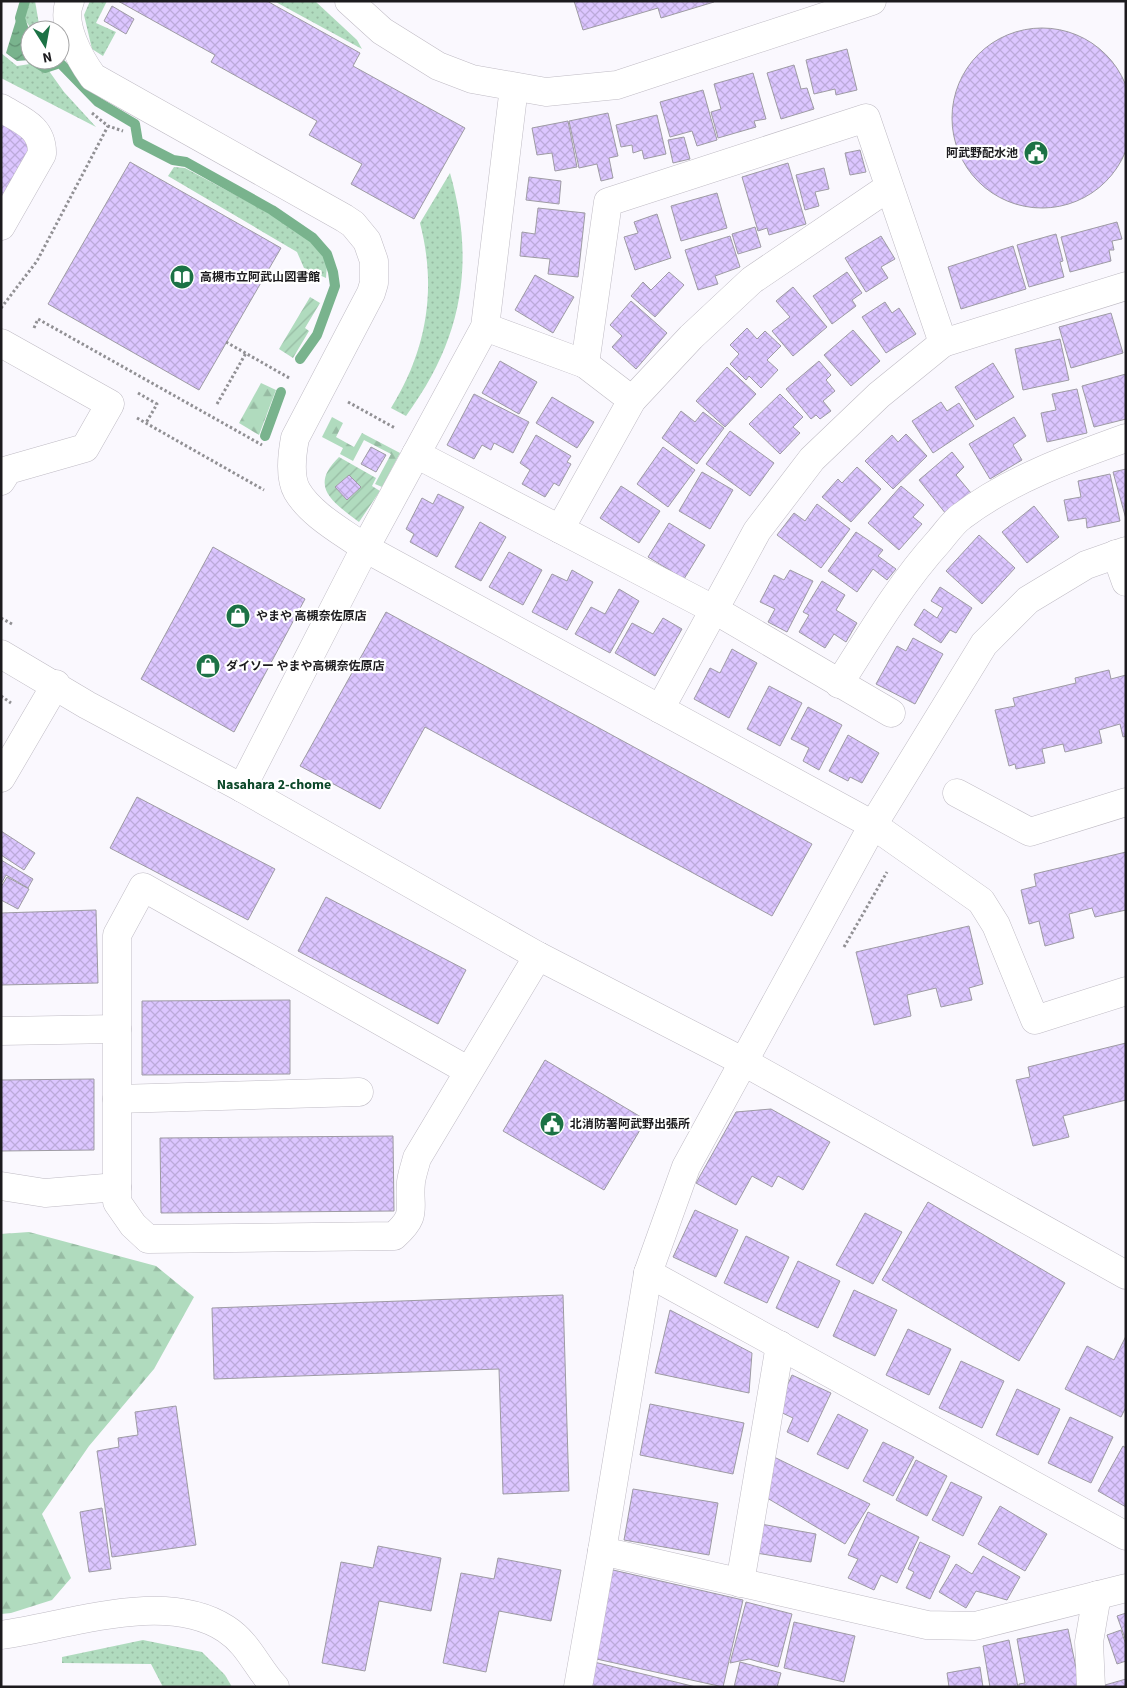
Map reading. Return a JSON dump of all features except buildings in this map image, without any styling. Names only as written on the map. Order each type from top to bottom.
[{"type":"street","points":[[70,1],[68,6],[69,22],[73,42],[80,60],[93,76],[344,218],[353,224],[367,241],[374,261],[371,293],[295,438],[292,458],[296,490],[317,513],[365,548],[873,825],[981,901],[996,925],[1035,1020],[1126,990]]},
{"type":"street","points":[[348,1],[382,31],[438,66],[472,79],[546,92],[617,85],[872,1]]},
{"type":"street","points":[[242,788],[365,548],[409,443],[485,327],[514,87]]},
{"type":"street","points":[[1,108],[33,126],[39,133],[42,154],[1,226]]},
{"type":"street","points":[[585,364],[608,202],[866,118],[943,343]]},
{"type":"street","points":[[560,529],[632,400],[691,337],[752,280],[889,187]]},
{"type":"street","points":[[660,709],[757,531],[812,460],[879,395],[943,343],[1126,286]]},
{"type":"street","points":[[485,327],[585,364],[632,400]]},
{"type":"street","points":[[1,343],[110,404],[85,448],[8,470],[1,481]]},
{"type":"street","points":[[839,684],[896,595],[925,556],[961,516],[1012,486],[1061,461],[1126,438]]},
{"type":"street","points":[[409,443],[560,529],[713,609],[891,713]]},
{"type":"street","points":[[578,1687],[648,1273],[686,1167],[873,825],[984,644],[1028,600],[1086,565],[1121,552],[1126,582]]},
{"type":"street","points":[[1,654],[56,684],[87,705],[242,788],[538,956],[744,1062],[1126,1275]]},
{"type":"street","points":[[1,778],[56,684]]},
{"type":"street","points":[[957,793],[1030,832],[1126,802]]},
{"type":"street","points":[[469,1071],[143,886],[117,935],[117,1202],[133,1225],[148,1239],[394,1236],[408,1224],[412,1203],[411,1182],[417,1158],[538,956]]},
{"type":"street","points":[[1,1031],[117,1029]]},
{"type":"street","points":[[117,1099],[358,1092]]},
{"type":"street","points":[[1,1186],[45,1193],[117,1187]]},
{"type":"street","points":[[648,1273],[1126,1536]]},
{"type":"street","points":[[740,1583],[780,1346]]},
{"type":"street","points":[[602,1551],[927,1625],[975,1626],[1126,1588]]},
{"type":"street","points":[[1092,1687],[1089,1642],[1097,1595]]},
{"type":"street","points":[[1,1635],[126,1612],[187,1613],[208,1619],[226,1629],[243,1643],[275,1687]]},
{"type":"path","points":[[1,308],[37,261],[108,126]]},
{"type":"path","points":[[226,342],[318,394]]},
{"type":"path","points":[[217,404],[246,353]]},
{"type":"path","points":[[167,392],[263,446]]},
{"type":"path","points":[[146,423],[157,404]]},
{"type":"path","points":[[374,416],[409,443]]},
{"type":"path","points":[[156,429],[268,492]]},
{"type":"green space","points":[[28,1],[35,1],[38,20],[25,20],[23,17]]},
{"type":"green space","points":[[90,1],[107,1],[96,23],[116,32],[103,56],[92,49],[84,15]]},
{"type":"green space","points":[[274,1],[315,1],[357,40],[362,49]]},
{"type":"green space","points":[[1,53],[17,66],[20,66],[20,70],[49,71],[64,92],[96,127],[1,78]]},
{"type":"green space","points":[[174,167],[185,168],[269,213],[310,239],[318,247],[327,264],[326,278],[304,268],[297,252],[168,176]]},
{"type":"green space","points":[[450,173],[458,206],[462,239],[462,270],[459,300],[451,330],[440,359],[406,416],[391,408],[413,364],[425,318],[428,272],[420,223]]},
{"type":"green space","points":[[310,297],[320,303],[305,328],[309,331],[293,358],[279,349]]},
{"type":"green space","points":[[261,383],[276,390],[259,435],[239,423]]},
{"type":"green space","points":[[332,417],[343,423],[336,437],[354,447],[362,433],[400,453],[382,487],[375,484],[391,454],[364,440],[353,461],[340,454],[343,448],[322,437]]},
{"type":"green space","points":[[339,457],[376,478],[372,486],[380,491],[359,522],[333,501],[328,493],[325,477]],"holes":[[[349,475],[361,487],[347,500],[335,487]]]},
{"type":"green space","points":[[29,1232],[156,1266],[194,1297],[154,1369],[89,1446],[42,1514],[71,1578],[52,1600],[11,1613],[1,1614],[1,1234]]},
{"type":"green space","points":[[143,1640],[202,1652],[225,1675],[232,1687],[163,1687],[151,1664],[62,1663],[62,1657]]},
{"type":"water","points":[[17,17],[20,18],[22,20],[20,20],[20,61],[17,61],[6,53]]},
{"type":"waterway","points":[[21,20],[25,1]]},
{"type":"waterway","points":[[67,70],[98,102],[135,124],[138,142],[173,160],[186,162],[272,210],[313,238],[327,254],[335,286],[317,335],[300,359]]},
{"type":"waterway","points":[[265,436],[281,392]]},
{"type":"place","name":"阿武野配水池","points":[[1036,153]]},
{"type":"place","name":"高槻市立阿武山図書館","points":[[182,277]]},
{"type":"place","name":"やまや 高槻奈佐原店","points":[[238,616]]},
{"type":"place","name":"ダイソー やまや高槻奈佐原店","points":[[208,666]]},
{"type":"place","name":"北消防署阿武野出張所","points":[[552,1124]]},
{"type":"district","name":"Nasahara 2-chome","points":[[274,785]]}]
